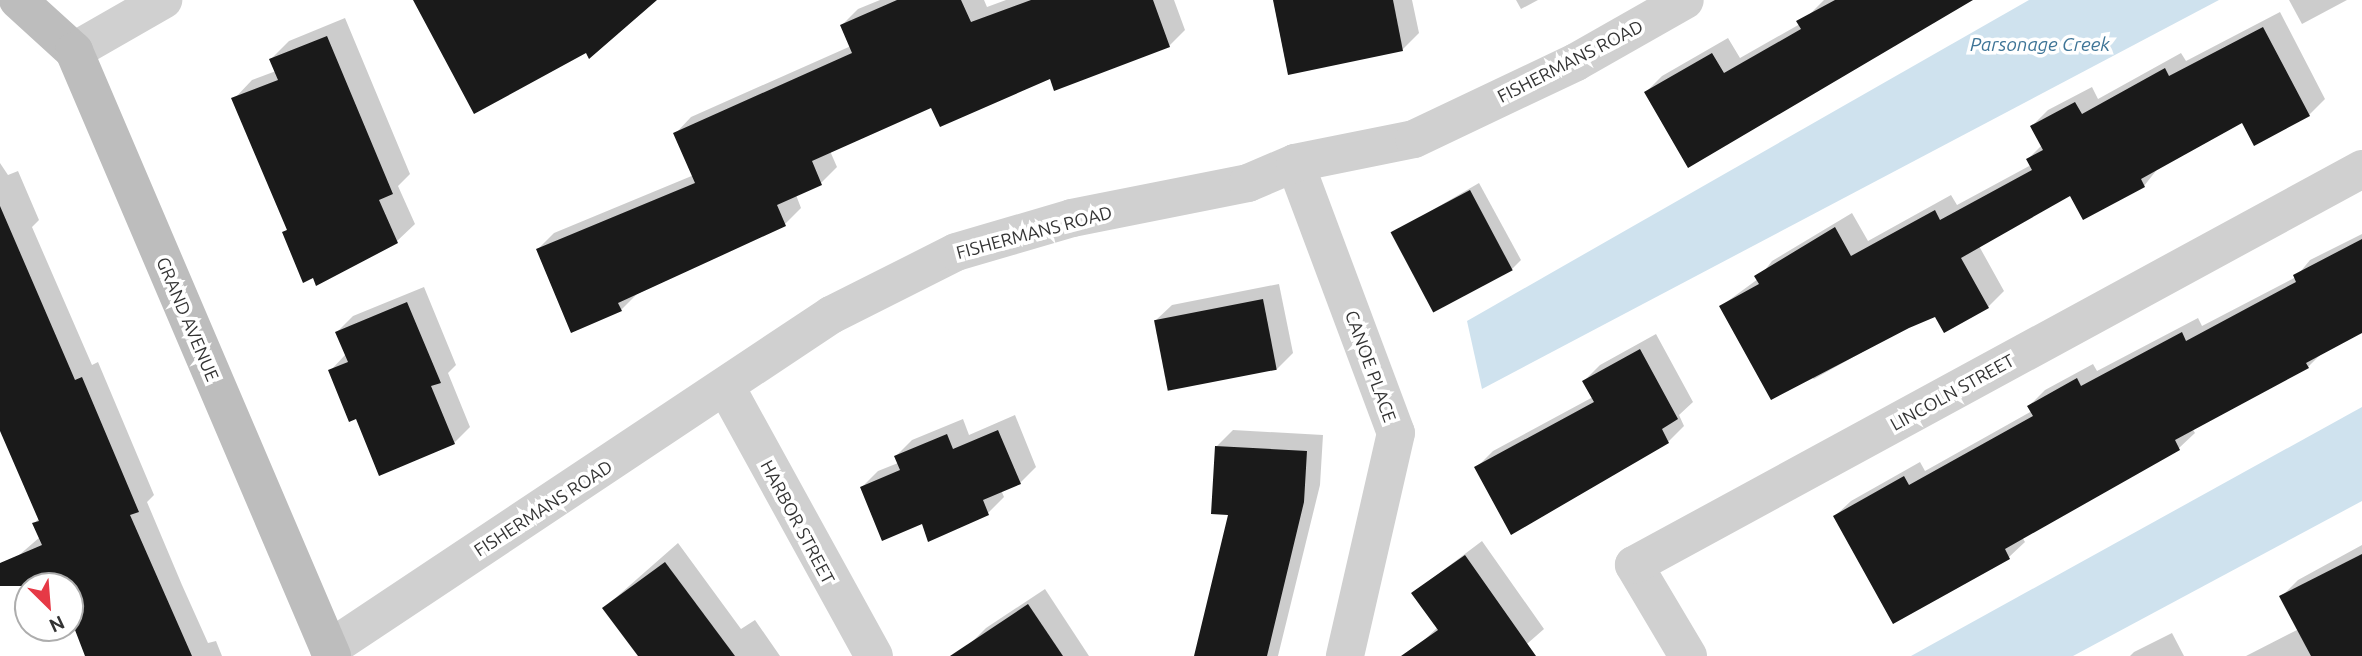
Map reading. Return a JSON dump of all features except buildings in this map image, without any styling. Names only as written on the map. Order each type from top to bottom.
[{"type":"street","name":"GRAND AVENUE","points":[[18,0],[74,51],[331,653]]},
{"type":"street","points":[[74,51],[163,0]]},
{"type":"street","name":"FISHERMANS ROAD","points":[[331,653],[831,315],[956,252],[1072,218],[1248,183],[1296,163],[1414,139],[1576,62],[1685,0]]},
{"type":"street","name":"CANOE PLACE","points":[[1296,163],[1396,433],[1345,656]]},
{"type":"street","name":"LINCOLN STREET","points":[[1688,656],[1634,565],[2362,169]]},
{"type":"street","name":"HARBOR STREET","points":[[726,387],[874,656]]},
{"type":"water","name":"Parsonage Creek","points":[[2029,0],[2219,0],[1482,389],[1467,321]]},
{"type":"water","points":[[2362,407],[2362,501],[2073,656],[1911,656]]}]
